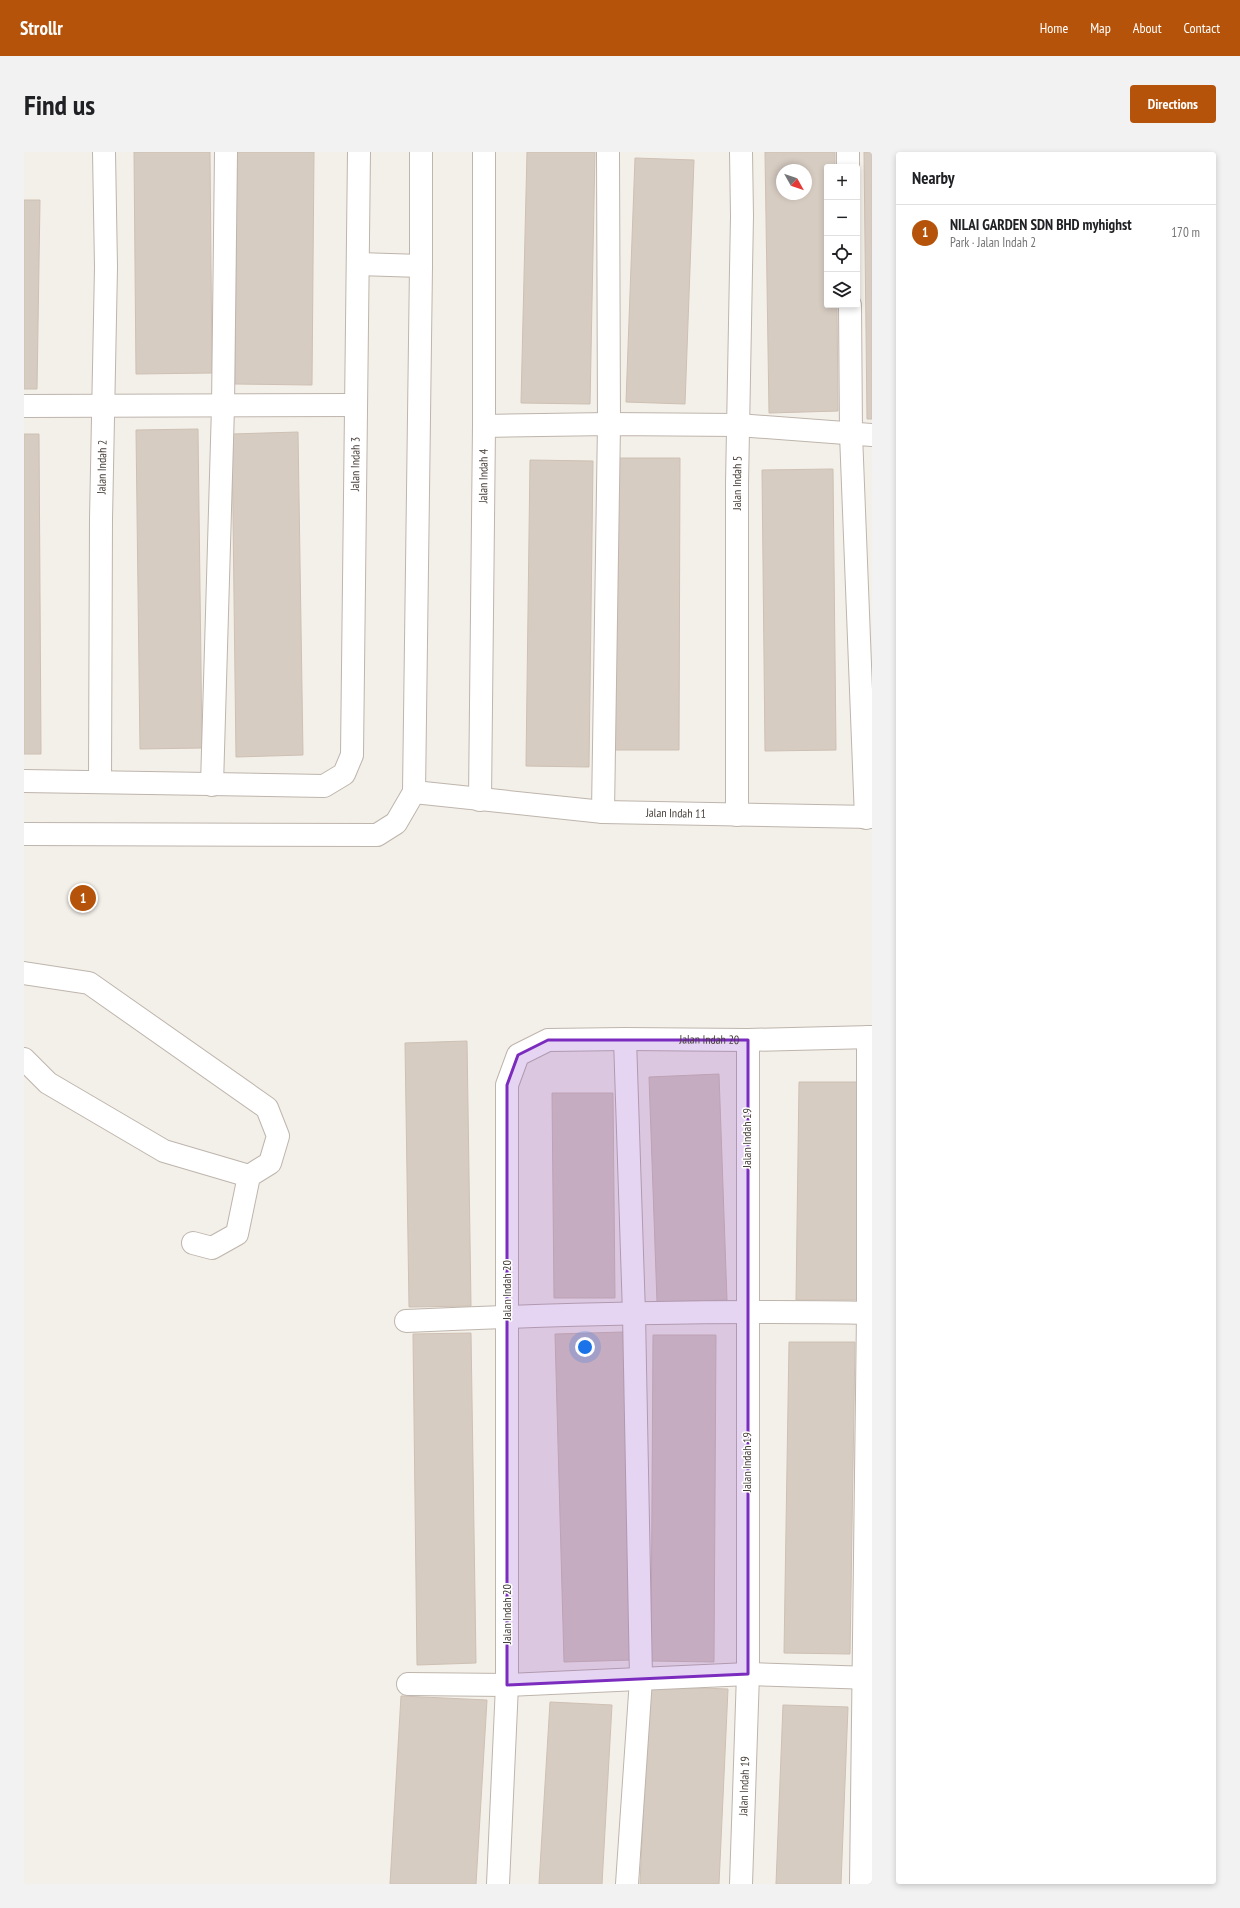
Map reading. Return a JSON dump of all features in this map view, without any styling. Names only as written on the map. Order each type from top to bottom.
[{"type":"street","name":"Jalan Indah 2","points":[[100,782],[103,405],[106,267],[104,152]]},
{"type":"street","points":[[24,781],[212,785],[223,407],[226,152]]},
{"type":"street","name":"Jalan Indah 3","points":[[212,785],[324,786],[344,774],[352,755],[359,152]]},
{"type":"street","points":[[24,834],[377,835],[396,824],[414,792],[421,266],[421,152]]},
{"type":"street","name":"Jalan Indah 4","points":[[480,800],[484,426],[484,152]]},
{"type":"street","points":[[603,812],[609,424],[608,152]]},
{"type":"street","name":"Jalan Indah 5","points":[[737,815],[738,425],[742,216],[741,152]]},
{"type":"street","points":[[848,152],[848,164]]},
{"type":"street","points":[[358,264],[421,266]]},
{"type":"street","points":[[850,308],[850,434],[869,818]]},
{"type":"street","points":[[24,406],[355,406]]},
{"type":"street","points":[[484,426],[609,424],[738,425],[872,435]]},
{"type":"street","name":"Jalan Indah 11","points":[[414,792],[603,812],[869,818]]},
{"type":"street","points":[[24,973],[89,983],[267,1108],[278,1136],[270,1163],[248,1176],[164,1151],[48,1083],[24,1059]]},
{"type":"street","points":[[861,1884],[868,1678],[870,1037]]},
{"type":"street","name":"Jalan Indah 20","points":[[498,1884],[506,1685],[507,1085],[518,1055],[548,1040],[748,1040],[870,1037]]},
{"type":"street","points":[[625,1039],[634,1314],[641,1679],[627,1884]]},
{"type":"street","name":"Jalan Indah 19","points":[[741,1884],[748,1674],[748,1040]]},
{"type":"street","points":[[193,1243],[212,1248],[237,1234],[248,1176]]},
{"type":"street","points":[[406,1321],[634,1314],[870,1313]]},
{"type":"street","points":[[408,1684],[506,1685],[748,1674],[868,1678]]},
{"type":"highlighted area","points":[[548,1040],[748,1040],[748,1674],[507,1685],[507,1085],[518,1055]]},
{"type":"building","points":[[134,152],[210,152],[212,373],[136,374]]},
{"type":"building","points":[[237,152],[314,152],[312,385],[235,384]]},
{"type":"building","points":[[527,152],[595,152],[590,404],[521,403]]},
{"type":"building","points":[[765,152],[835,152],[835,164],[824,164],[824,308],[837,308],[838,411],[769,413]]},
{"type":"building","points":[[864,152],[872,152],[872,419],[867,419]]},
{"type":"building","points":[[635,158],[694,160],[685,404],[626,402]]},
{"type":"building","points":[[24,200],[40,200],[37,389],[24,389]]},
{"type":"building","points":[[198,429],[202,748],[140,749],[136,430]]},
{"type":"building","points":[[298,432],[303,755],[236,757],[232,434]]},
{"type":"building","points":[[24,434],[39,434],[41,754],[24,754]]},
{"type":"building","points":[[613,458],[680,458],[679,750],[612,750]]},
{"type":"building","points":[[530,460],[593,461],[589,767],[526,766]]},
{"type":"building","points":[[833,469],[836,750],[765,751],[762,470]]},
{"type":"building","points":[[467,1041],[471,1306],[409,1307],[405,1043]]},
{"type":"building","points":[[719,1074],[727,1300],[657,1302],[649,1077]]},
{"type":"building","points":[[799,1082],[862,1082],[859,1300],[796,1300]]},
{"type":"building","points":[[552,1093],[613,1093],[615,1298],[554,1298]]},
{"type":"building","points":[[623,1332],[632,1660],[564,1662],[555,1334]]},
{"type":"building","points":[[471,1333],[476,1663],[417,1665],[413,1334]]},
{"type":"building","points":[[653,1335],[716,1335],[714,1662],[651,1661]]},
{"type":"building","points":[[789,1342],[855,1342],[850,1654],[784,1653]]},
{"type":"building","points":[[649,1686],[728,1689],[719,1884],[640,1884]]},
{"type":"building","points":[[401,1696],[487,1700],[476,1884],[390,1884]]},
{"type":"building","points":[[550,1702],[612,1705],[602,1884],[539,1884]]},
{"type":"building","points":[[783,1705],[848,1707],[841,1884],[776,1884]]},
{"type":"place","name":"NILAI GARDEN SDN BHD myhighst","points":[[83,898]]}]
